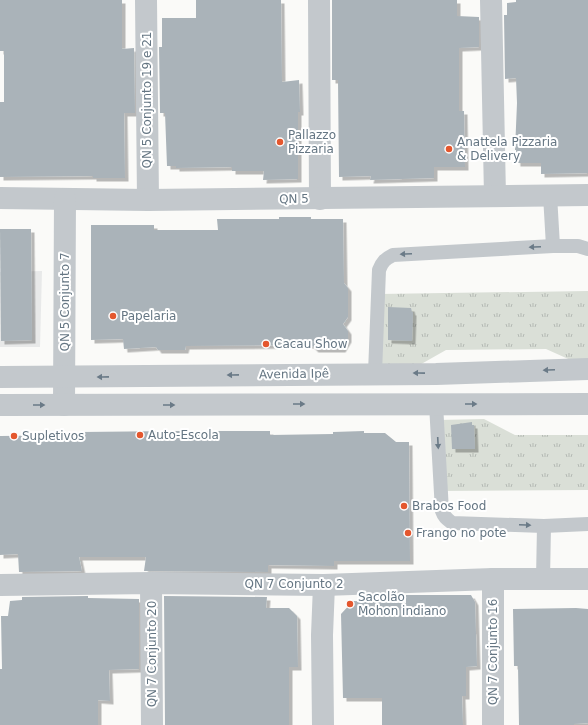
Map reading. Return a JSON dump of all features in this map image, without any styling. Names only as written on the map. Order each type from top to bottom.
[{"type":"street","name":"QN 5 Conjunto 19 e 21","points":[[146,0],[148,200]]},
{"type":"street","points":[[319,0],[320,198]]},
{"type":"street","points":[[491,0],[495,196]]},
{"type":"street","name":"QN 5","points":[[0,198],[148,200],[588,195]]},
{"type":"street","name":"QN 5 Conjunto 7","points":[[64,405],[65,199]]},
{"type":"street","name":"Avenida Ipê","points":[[0,377],[375,373],[436,374],[588,369]]},
{"type":"street","points":[[0,405],[588,404]]},
{"type":"street","name":"QN 7 Conjunto 2","points":[[0,585],[151,583],[324,585],[493,579],[588,579]]},
{"type":"street","name":"QN 7 Conjunto 16","points":[[493,579],[493,725]]},
{"type":"street","name":"QN 7 Conjunto 20","points":[[151,583],[152,725]]},
{"type":"street","points":[[323,725],[322,635],[324,585]]},
{"type":"lane","points":[[550,195],[553,246]]},
{"type":"lane","points":[[375,373],[379,270],[382,262],[386,258],[392,255],[553,246],[578,246],[588,249]]},
{"type":"lane","points":[[436,404],[442,511],[444,517],[452,523],[544,526],[588,524]]},
{"type":"lane","points":[[543,579],[544,526]]},
{"type":"shaded area","points":[[42,271],[40,347],[0,347],[0,272]]},
{"type":"green space","points":[[588,291],[588,362],[575,362],[546,349],[446,350],[416,367],[380,367],[379,294]]},
{"type":"green space","points":[[484,419],[515,435],[588,435],[588,490],[439,491],[438,420]]},
{"type":"building","points":[[0,0],[122,0],[122,49],[134,48],[135,113],[124,113],[125,178],[93,178],[93,176],[0,177],[0,102],[4,102],[4,51],[0,51]]},
{"type":"building","points":[[196,0],[281,0],[282,82],[299,80],[300,112],[298,112],[298,179],[263,180],[264,171],[232,171],[232,167],[176,168],[176,166],[167,166],[165,113],[160,113],[159,47],[162,47],[162,18],[196,18]]},
{"type":"building","points":[[332,0],[457,0],[457,16],[479,17],[479,47],[459,48],[459,111],[464,111],[465,167],[434,167],[434,178],[370,180],[371,176],[339,177],[338,80],[332,80]]},
{"type":"building","points":[[516,0],[588,0],[588,173],[541,174],[541,163],[517,163],[515,150],[517,103],[516,78],[505,79],[504,15],[507,15],[507,3],[516,2]]},
{"type":"building","points":[[279,217],[343,219],[344,283],[348,288],[348,317],[343,324],[348,331],[348,339],[342,349],[315,349],[311,345],[186,346],[185,350],[158,350],[156,347],[124,349],[123,339],[91,340],[91,225],[154,225],[154,230],[218,230],[217,219],[279,219]]},
{"type":"building","points":[[0,229],[31,229],[32,340],[1,341]]},
{"type":"building","points":[[388,307],[411,308],[413,312],[412,341],[388,340]]},
{"type":"building","points":[[472,422],[472,425],[474,425],[475,449],[452,449],[451,425]]},
{"type":"building","points":[[270,431],[270,435],[333,434],[333,432],[364,431],[364,433],[385,433],[396,442],[409,442],[410,561],[334,561],[334,566],[268,565],[268,572],[144,571],[146,557],[79,557],[82,571],[19,572],[18,554],[0,555],[0,436],[83,435],[81,432]]},
{"type":"building","points":[[406,595],[471,595],[475,602],[477,666],[466,667],[466,696],[462,696],[463,725],[382,725],[382,698],[343,698],[341,614],[353,601],[406,603]]},
{"type":"building","points":[[88,596],[88,598],[139,599],[139,669],[109,670],[110,701],[98,700],[98,725],[0,725],[0,669],[2,669],[1,616],[8,616],[10,601],[22,600],[22,597]]},
{"type":"building","points":[[164,596],[267,597],[266,608],[289,608],[297,616],[298,667],[289,667],[289,725],[165,725]]},
{"type":"building","points":[[513,609],[588,609],[588,723],[574,725],[519,725],[518,666],[514,666]]},
{"type":"place","name":"Pallazzo Pizzaria","points":[[280,142]]},
{"type":"place","name":"Anattela Pizzaria & Delivery","points":[[449,149]]},
{"type":"place","name":"Papelaria","points":[[113,316]]},
{"type":"place","name":"Cacau Show","points":[[266,344]]},
{"type":"place","name":"Auto-Escola","points":[[140,435]]},
{"type":"place","name":"Supletivos","points":[[14,436]]},
{"type":"place","name":"Brabos Food","points":[[404,506]]},
{"type":"place","name":"Frango no pote","points":[[408,533]]},
{"type":"place","name":"Sacolão Mohon indiano","points":[[350,604]]}]
